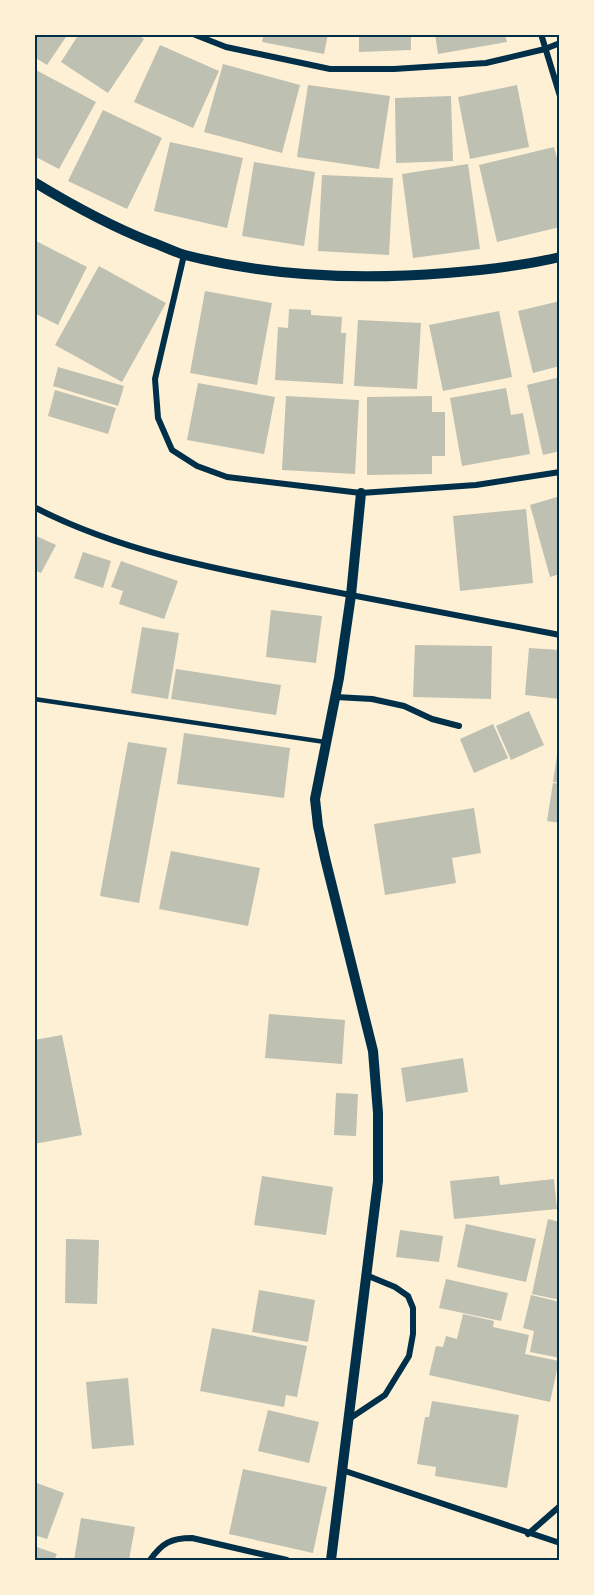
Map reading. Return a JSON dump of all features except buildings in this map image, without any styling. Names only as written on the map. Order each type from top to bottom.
[{"type":"street","points":[[193,34],[226,47],[330,69],[394,69],[486,63],[545,49],[560,42]]},
{"type":"street","points":[[541,34],[560,96]]},
{"type":"street","points":[[34,182],[82,210],[133,235],[184,255],[244,267],[322,276],[392,277],[487,270],[560,257]]},
{"type":"street","points":[[184,255],[155,379],[158,418],[172,450],[197,466],[227,477],[361,493],[476,485],[560,472]]},
{"type":"street","points":[[331,1560],[378,1181],[378,1113],[373,1051],[318,826],[315,799],[336,697],[351,596],[361,493]]},
{"type":"street","points":[[34,507],[109,540],[236,573],[560,635]]},
{"type":"street","points":[[336,697],[372,699],[404,706],[432,719],[459,726]]},
{"type":"street","points":[[349,1419],[385,1395],[409,1356],[413,1334],[413,1308],[408,1296],[395,1287],[366,1275]]},
{"type":"street","points":[[342,1470],[560,1543]]},
{"type":"street","points":[[528,1534],[560,1506]]},
{"type":"street","points":[[150,1560],[163,1545],[176,1538],[192,1538],[287,1560]]},
{"type":"lane","points":[[34,699],[327,742]]}]
